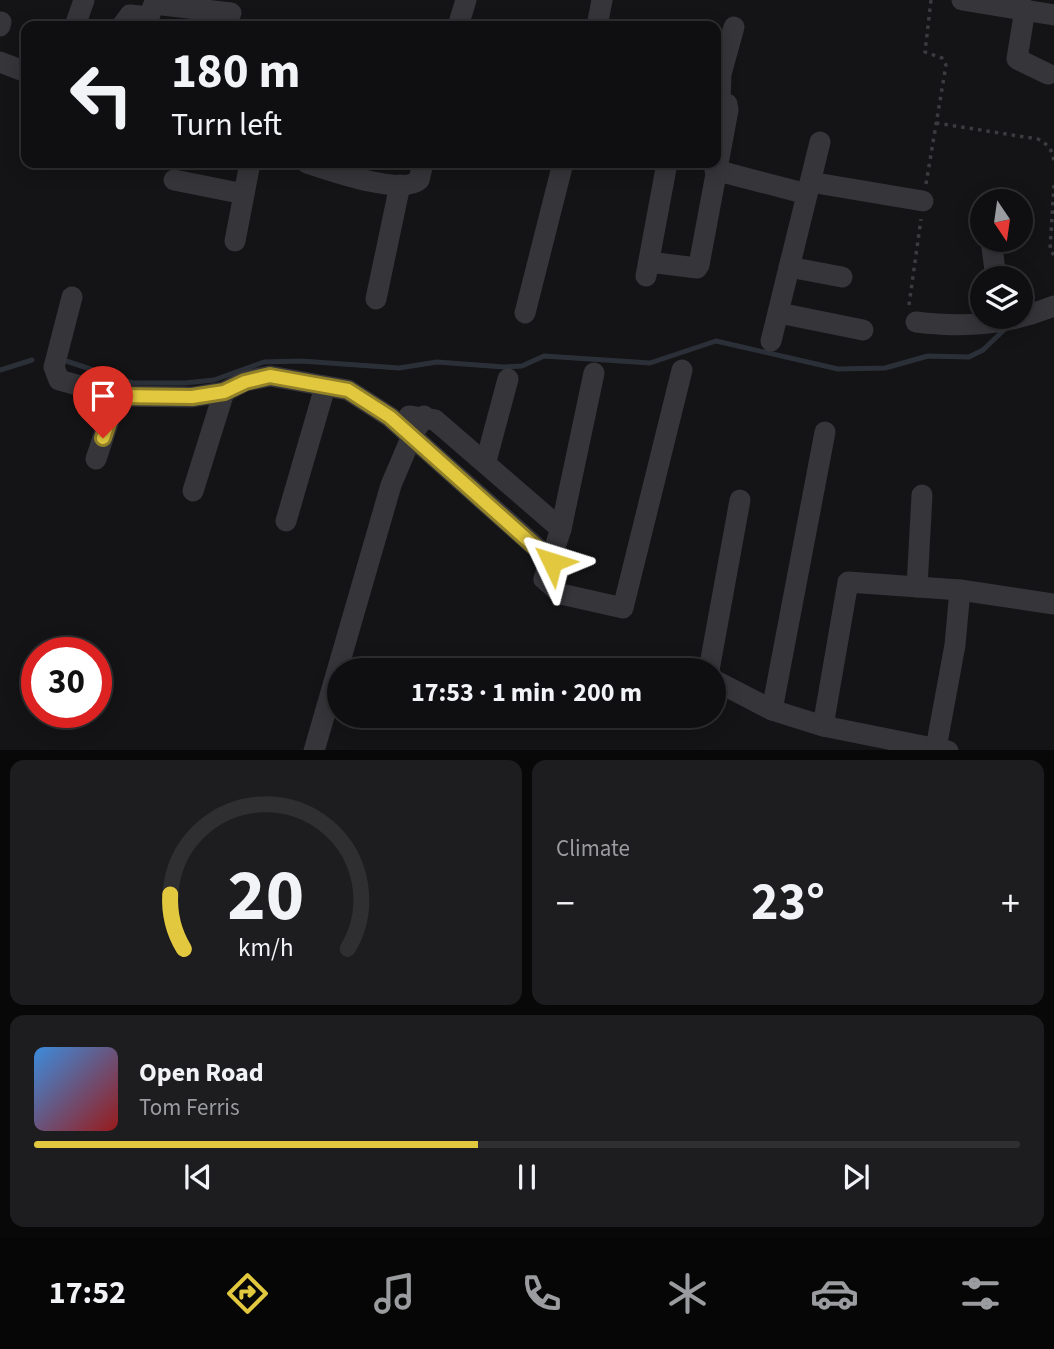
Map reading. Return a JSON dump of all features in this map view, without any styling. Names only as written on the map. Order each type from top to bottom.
[{"type":"street","points":[[77,21],[84,0]]},
{"type":"street","points":[[460,21],[466,0]]},
{"type":"street","points":[[598,21],[602,0]]},
{"type":"street","points":[[961,0],[1054,15]]},
{"type":"street","points":[[126,21],[130,15],[149,17],[154,4],[231,13]]},
{"type":"street","points":[[1026,9],[1017,59],[1048,74]]},
{"type":"street","points":[[721,74],[734,27]]},
{"type":"street","points":[[0,62],[21,70]]},
{"type":"street","points":[[721,102],[727,104],[728,110],[721,142]]},
{"type":"street","points":[[771,341],[820,142]]},
{"type":"street","points":[[235,241],[249,168]]},
{"type":"street","points":[[322,168],[347,176],[400,186],[416,183],[421,168]]},
{"type":"street","points":[[526,313],[562,168]]},
{"type":"street","points":[[666,168],[647,269],[698,267],[715,170],[808,188],[923,201]]},
{"type":"street","points":[[174,180],[244,194]]},
{"type":"street","points":[[376,299],[400,186]]},
{"type":"street","points":[[789,267],[842,277]]},
{"type":"street","points":[[72,297],[54,367],[55,376],[66,383],[117,396],[192,397],[224,392],[245,382],[270,376],[348,390],[390,417],[552,562]]},
{"type":"street","points":[[1033,312],[1054,306]]},
{"type":"street","points":[[779,313],[863,330]]},
{"type":"street","points":[[916,322],[970,327]]},
{"type":"street","points":[[594,373],[561,529],[552,562],[544,579],[550,588],[561,594],[623,608],[682,370]]},
{"type":"street","points":[[486,461],[508,379]]},
{"type":"street","points":[[286,522],[325,387]]},
{"type":"street","points":[[193,491],[224,392]]},
{"type":"street","points":[[96,459],[117,396]]},
{"type":"street","points":[[390,417],[424,416],[435,420],[486,461],[561,529]]},
{"type":"street","points":[[314,750],[391,485],[411,438],[424,416]]},
{"type":"street","points":[[772,710],[824,432]]},
{"type":"street","points":[[917,587],[922,495]]},
{"type":"street","points":[[711,658],[740,500]]},
{"type":"street","points":[[823,726],[848,582],[960,590],[1054,604]]},
{"type":"street","points":[[726,686],[772,710],[823,726],[942,749],[960,590]]},
{"type":"path","points":[[931,0],[925,52],[942,58],[946,65]]},
{"type":"path","points":[[936,122],[1038,139],[1047,144],[1053,154],[1054,163]]},
{"type":"path","points":[[1054,185],[1049,250],[1054,255]]},
{"type":"waterway","points":[[66,361],[133,383],[185,383],[214,380],[264,362],[301,361],[399,368],[437,362],[504,367],[522,366],[544,356],[650,363],[716,341],[838,369],[885,368],[928,356],[969,357],[983,350],[1005,329]]},
{"type":"waterway","points":[[0,370],[32,360]]},
{"type":"route","points":[[103,438],[117,396],[192,397],[224,392],[245,382],[270,376],[348,390],[390,417],[552,562]]}]
